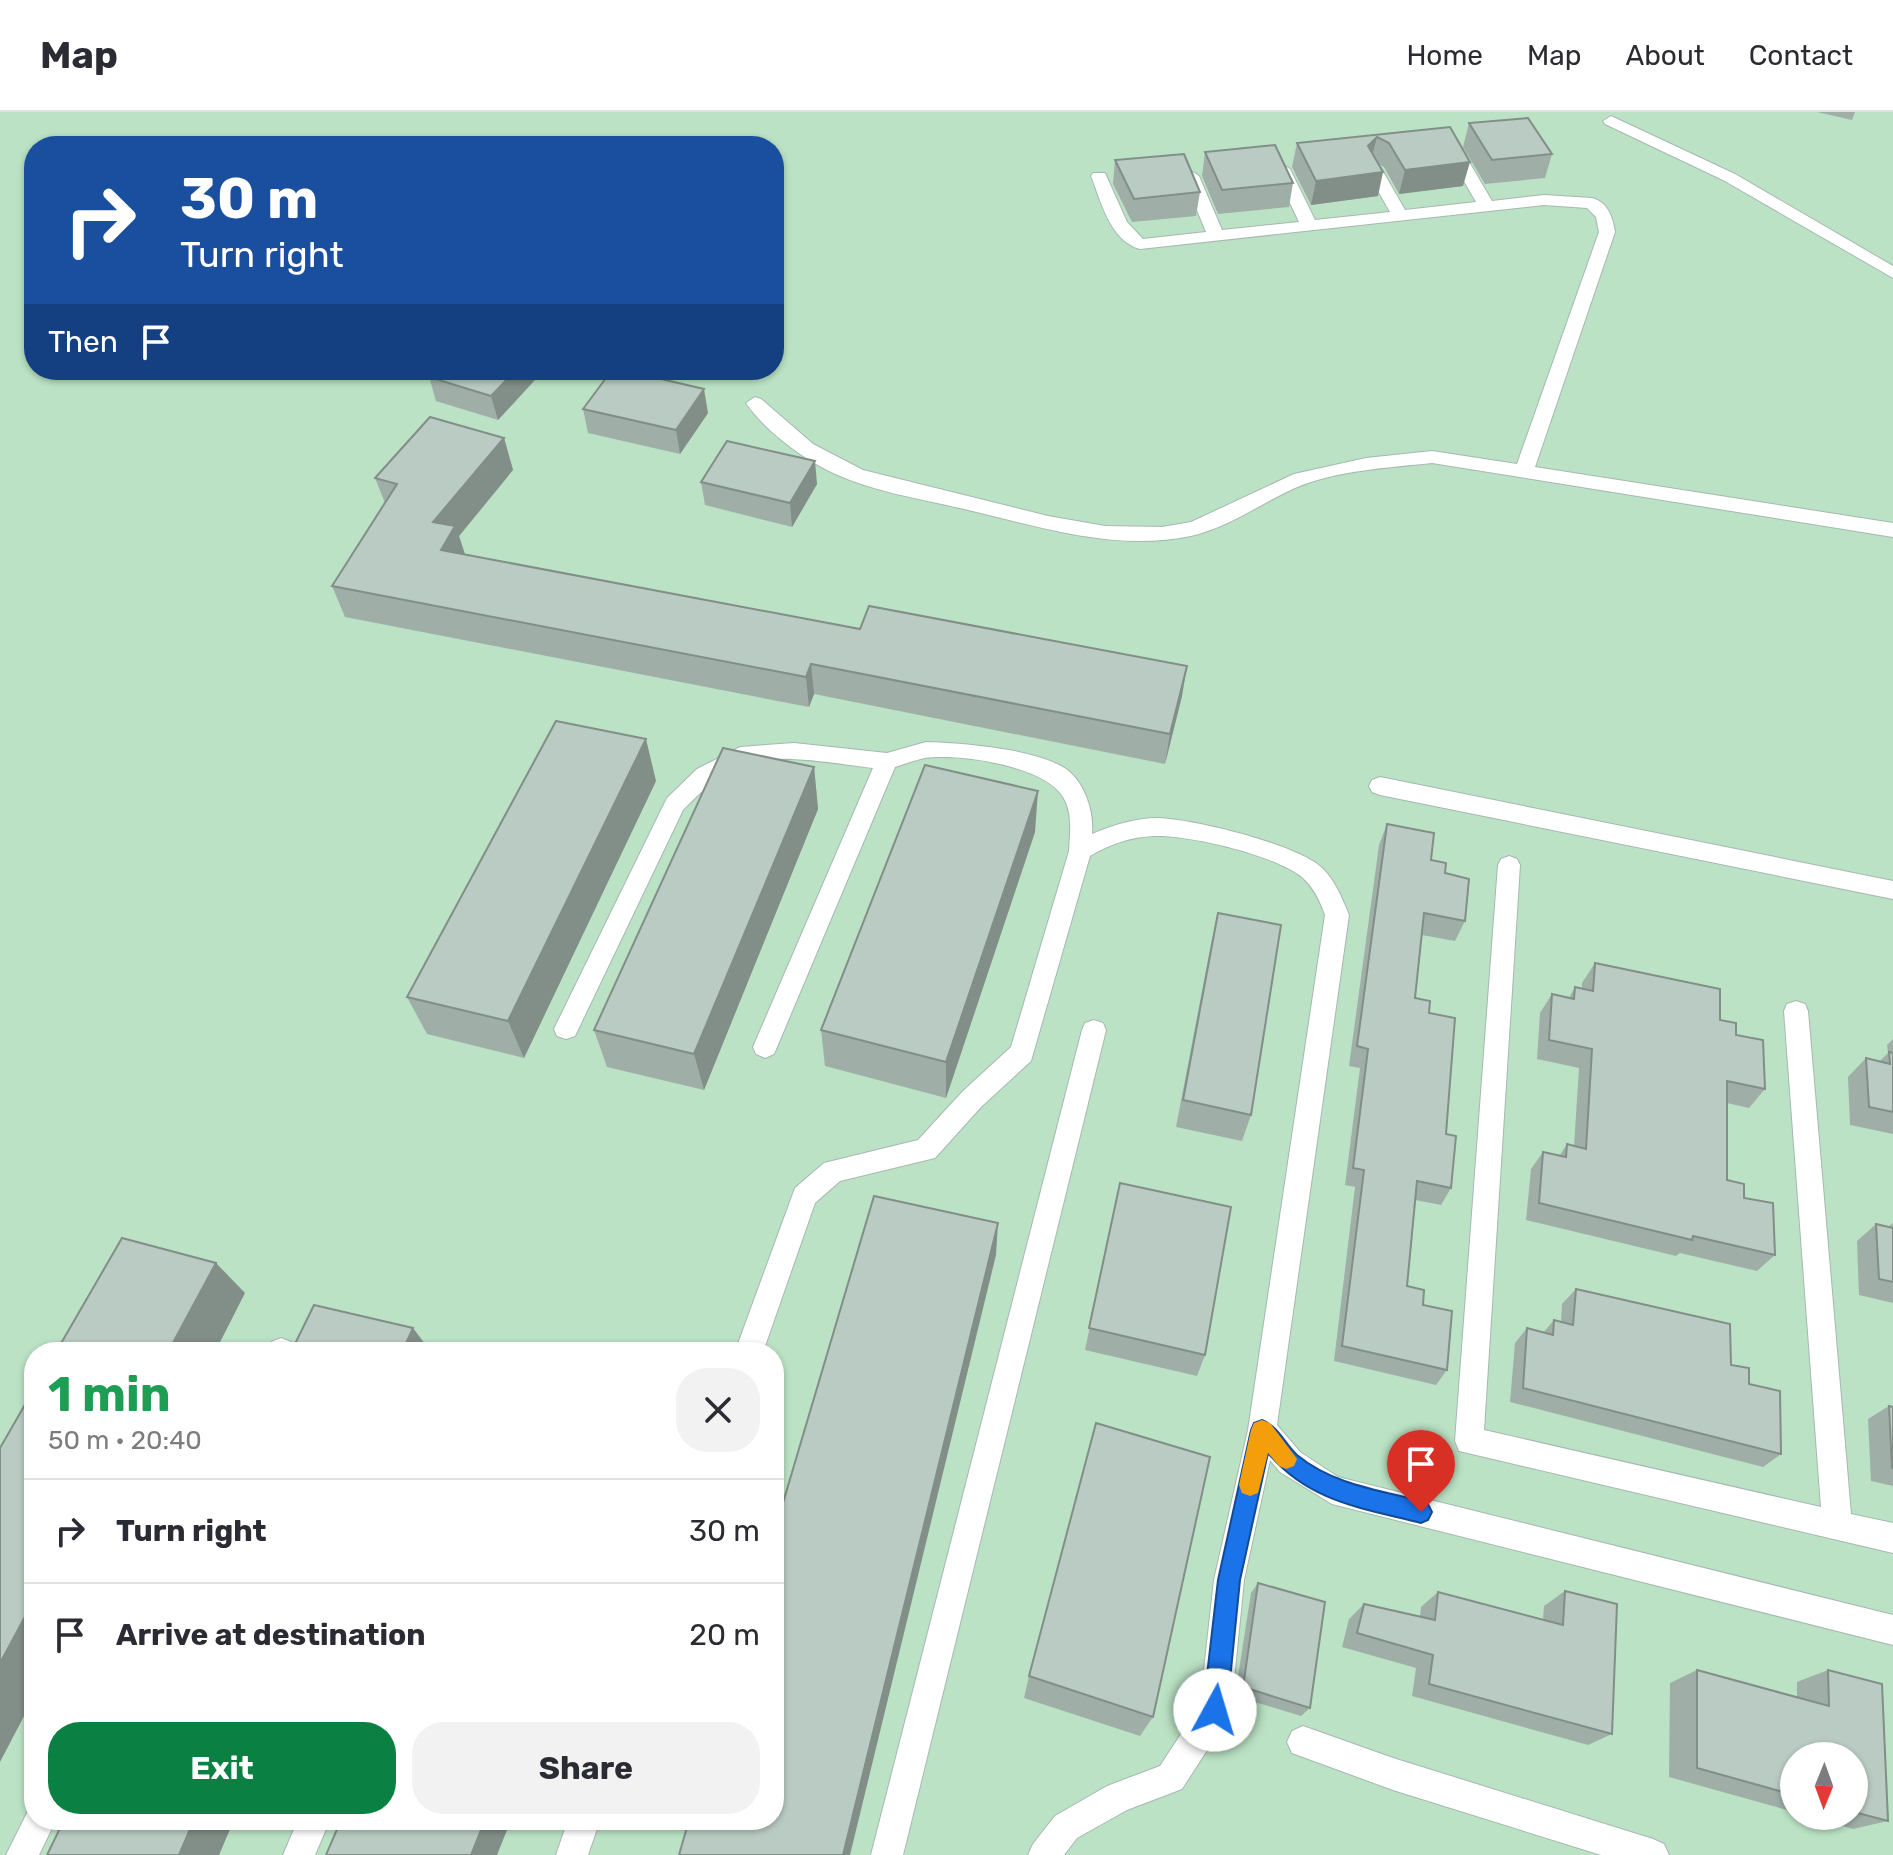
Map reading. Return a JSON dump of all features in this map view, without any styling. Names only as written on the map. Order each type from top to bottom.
[{"type":"street","points":[[1611,121],[1729,177],[1893,273]]},
{"type":"street","points":[[1454,150],[1487,207]]},
{"type":"street","points":[[1373,168],[1401,217]]},
{"type":"street","points":[[1282,169],[1310,227]]},
{"type":"street","points":[[1099,176],[1121,228],[1127,237],[1140,244],[1544,200],[1592,203],[1604,216],[1607,232],[1524,470]]},
{"type":"street","points":[[1191,176],[1216,236]]},
{"type":"street","points":[[755,403],[806,449],[841,469],[892,486],[1100,533],[1152,535],[1193,529],[1231,515],[1299,480],[1373,462],[1432,457],[1893,530]]},
{"type":"street","points":[[566,1029],[675,804],[705,775],[740,755],[794,751],[887,761],[926,750],[968,751],[1025,762],[1061,777],[1075,796],[1082,820],[1080,851],[1022,1053],[972,1099],[926,1150],[833,1171],[804,1196],[753,1342]]},
{"type":"street","points":[[765,1047],[887,761]]},
{"type":"street","points":[[1380,786],[1893,890]]},
{"type":"street","points":[[1044,1855],[1066,1827],[1118,1797],[1171,1778],[1215,1710],[1229,1580],[1262,1430],[1337,915],[1328,892],[1308,870],[1261,848],[1159,826],[1103,836],[1080,851]]},
{"type":"street","points":[[1509,865],[1469,1441],[1893,1538]]},
{"type":"street","points":[[1796,1011],[1837,1524]]},
{"type":"street","points":[[887,1855],[1094,1030]]},
{"type":"street","points":[[1262,1430],[1290,1462],[1332,1490],[1893,1630]]},
{"type":"street","points":[[1303,1742],[1393,1774],[1653,1855]]},
{"type":"street","points":[[22,1855],[35,1830]]},
{"type":"street","points":[[299,1855],[310,1830]]},
{"type":"street","points":[[572,1855],[581,1830]]},
{"type":"green space","points":[[0,112],[1893,112],[1893,1855],[0,1855]]},
{"type":"building","points":[[1528,118],[1552,154],[1492,160],[1469,123]]},
{"type":"building","points":[[1450,127],[1470,162],[1405,170],[1389,143],[1377,137],[1368,146],[1383,172],[1316,181],[1297,143]]},
{"type":"building","points":[[1275,145],[1293,183],[1222,190],[1205,152]]},
{"type":"building","points":[[1184,154],[1200,192],[1134,199],[1115,160]]},
{"type":"building","points":[[439,380],[506,380],[491,396]]},
{"type":"building","points":[[605,380],[665,380],[704,389],[676,430],[583,409]]},
{"type":"building","points":[[430,417],[504,438],[433,522],[455,526],[441,550],[860,629],[869,606],[1187,666],[1170,734],[811,664],[806,677],[332,586],[397,484],[375,478]]},
{"type":"building","points":[[727,441],[815,461],[790,503],[701,482]]},
{"type":"building","points":[[556,721],[646,739],[508,1021],[407,997]]},
{"type":"building","points":[[723,748],[814,767],[694,1054],[594,1030]]},
{"type":"building","points":[[925,765],[1038,791],[946,1062],[821,1030]]},
{"type":"building","points":[[1387,824],[1434,833],[1431,860],[1446,863],[1445,873],[1469,879],[1465,921],[1424,913],[1415,998],[1430,1001],[1429,1013],[1455,1018],[1446,1134],[1456,1136],[1451,1188],[1417,1181],[1407,1286],[1424,1290],[1423,1305],[1452,1311],[1447,1370],[1342,1346],[1364,1170],[1353,1168],[1368,1049],[1357,1046]]},
{"type":"building","points":[[1218,913],[1281,925],[1251,1115],[1183,1100]]},
{"type":"building","points":[[1595,963],[1720,989],[1720,1020],[1736,1023],[1736,1035],[1763,1040],[1765,1089],[1727,1081],[1727,1180],[1744,1184],[1744,1198],[1773,1203],[1775,1255],[1693,1236],[1692,1240],[1539,1203],[1543,1152],[1566,1157],[1567,1144],[1586,1149],[1592,1049],[1549,1040],[1552,994],[1574,999],[1575,987],[1593,991]]},
{"type":"building","points":[[1889,1052],[1893,1053],[1893,1112],[1869,1107],[1866,1058],[1890,1064]]},
{"type":"building","points":[[1120,1183],[1231,1207],[1205,1355],[1089,1328]]},
{"type":"building","points":[[874,1196],[998,1223],[843,1855],[679,1855],[686,1830],[784,1830],[784,1499]]},
{"type":"building","points":[[1876,1224],[1893,1228],[1893,1282],[1879,1279]]},
{"type":"building","points":[[122,1238],[216,1263],[173,1342],[62,1342]]},
{"type":"building","points":[[1576,1289],[1730,1324],[1731,1365],[1749,1368],[1749,1384],[1780,1391],[1781,1454],[1523,1388],[1527,1328],[1553,1335],[1554,1320],[1573,1325]]},
{"type":"building","points":[[314,1305],[413,1328],[407,1342],[296,1342]]},
{"type":"building","points":[[24,1406],[24,1619],[0,1663],[0,1448]]},
{"type":"building","points":[[1889,1406],[1893,1407],[1893,1468],[1892,1468]]},
{"type":"building","points":[[1096,1423],[1210,1457],[1153,1717],[1029,1676]]},
{"type":"building","points":[[1258,1583],[1325,1602],[1310,1708],[1243,1687]]},
{"type":"building","points":[[1565,1591],[1617,1604],[1612,1734],[1429,1684],[1433,1655],[1357,1633],[1364,1604],[1435,1620],[1438,1592],[1563,1625]]},
{"type":"building","points":[[1697,1670],[1829,1706],[1828,1670],[1882,1684],[1888,1821],[1868,1816],[1868,1742],[1780,1742],[1780,1791],[1697,1768]]},
{"type":"building","points":[[59,1830],[190,1830],[179,1855],[47,1855]]},
{"type":"building","points":[[337,1830],[481,1830],[471,1855],[326,1855]]},
{"type":"slow traffic","points":[[1250,1485],[1262,1430],[1286,1459]]},
{"type":"route","points":[[1215,1710],[1229,1580],[1262,1430],[1290,1462],[1332,1490],[1421,1512]]}]
